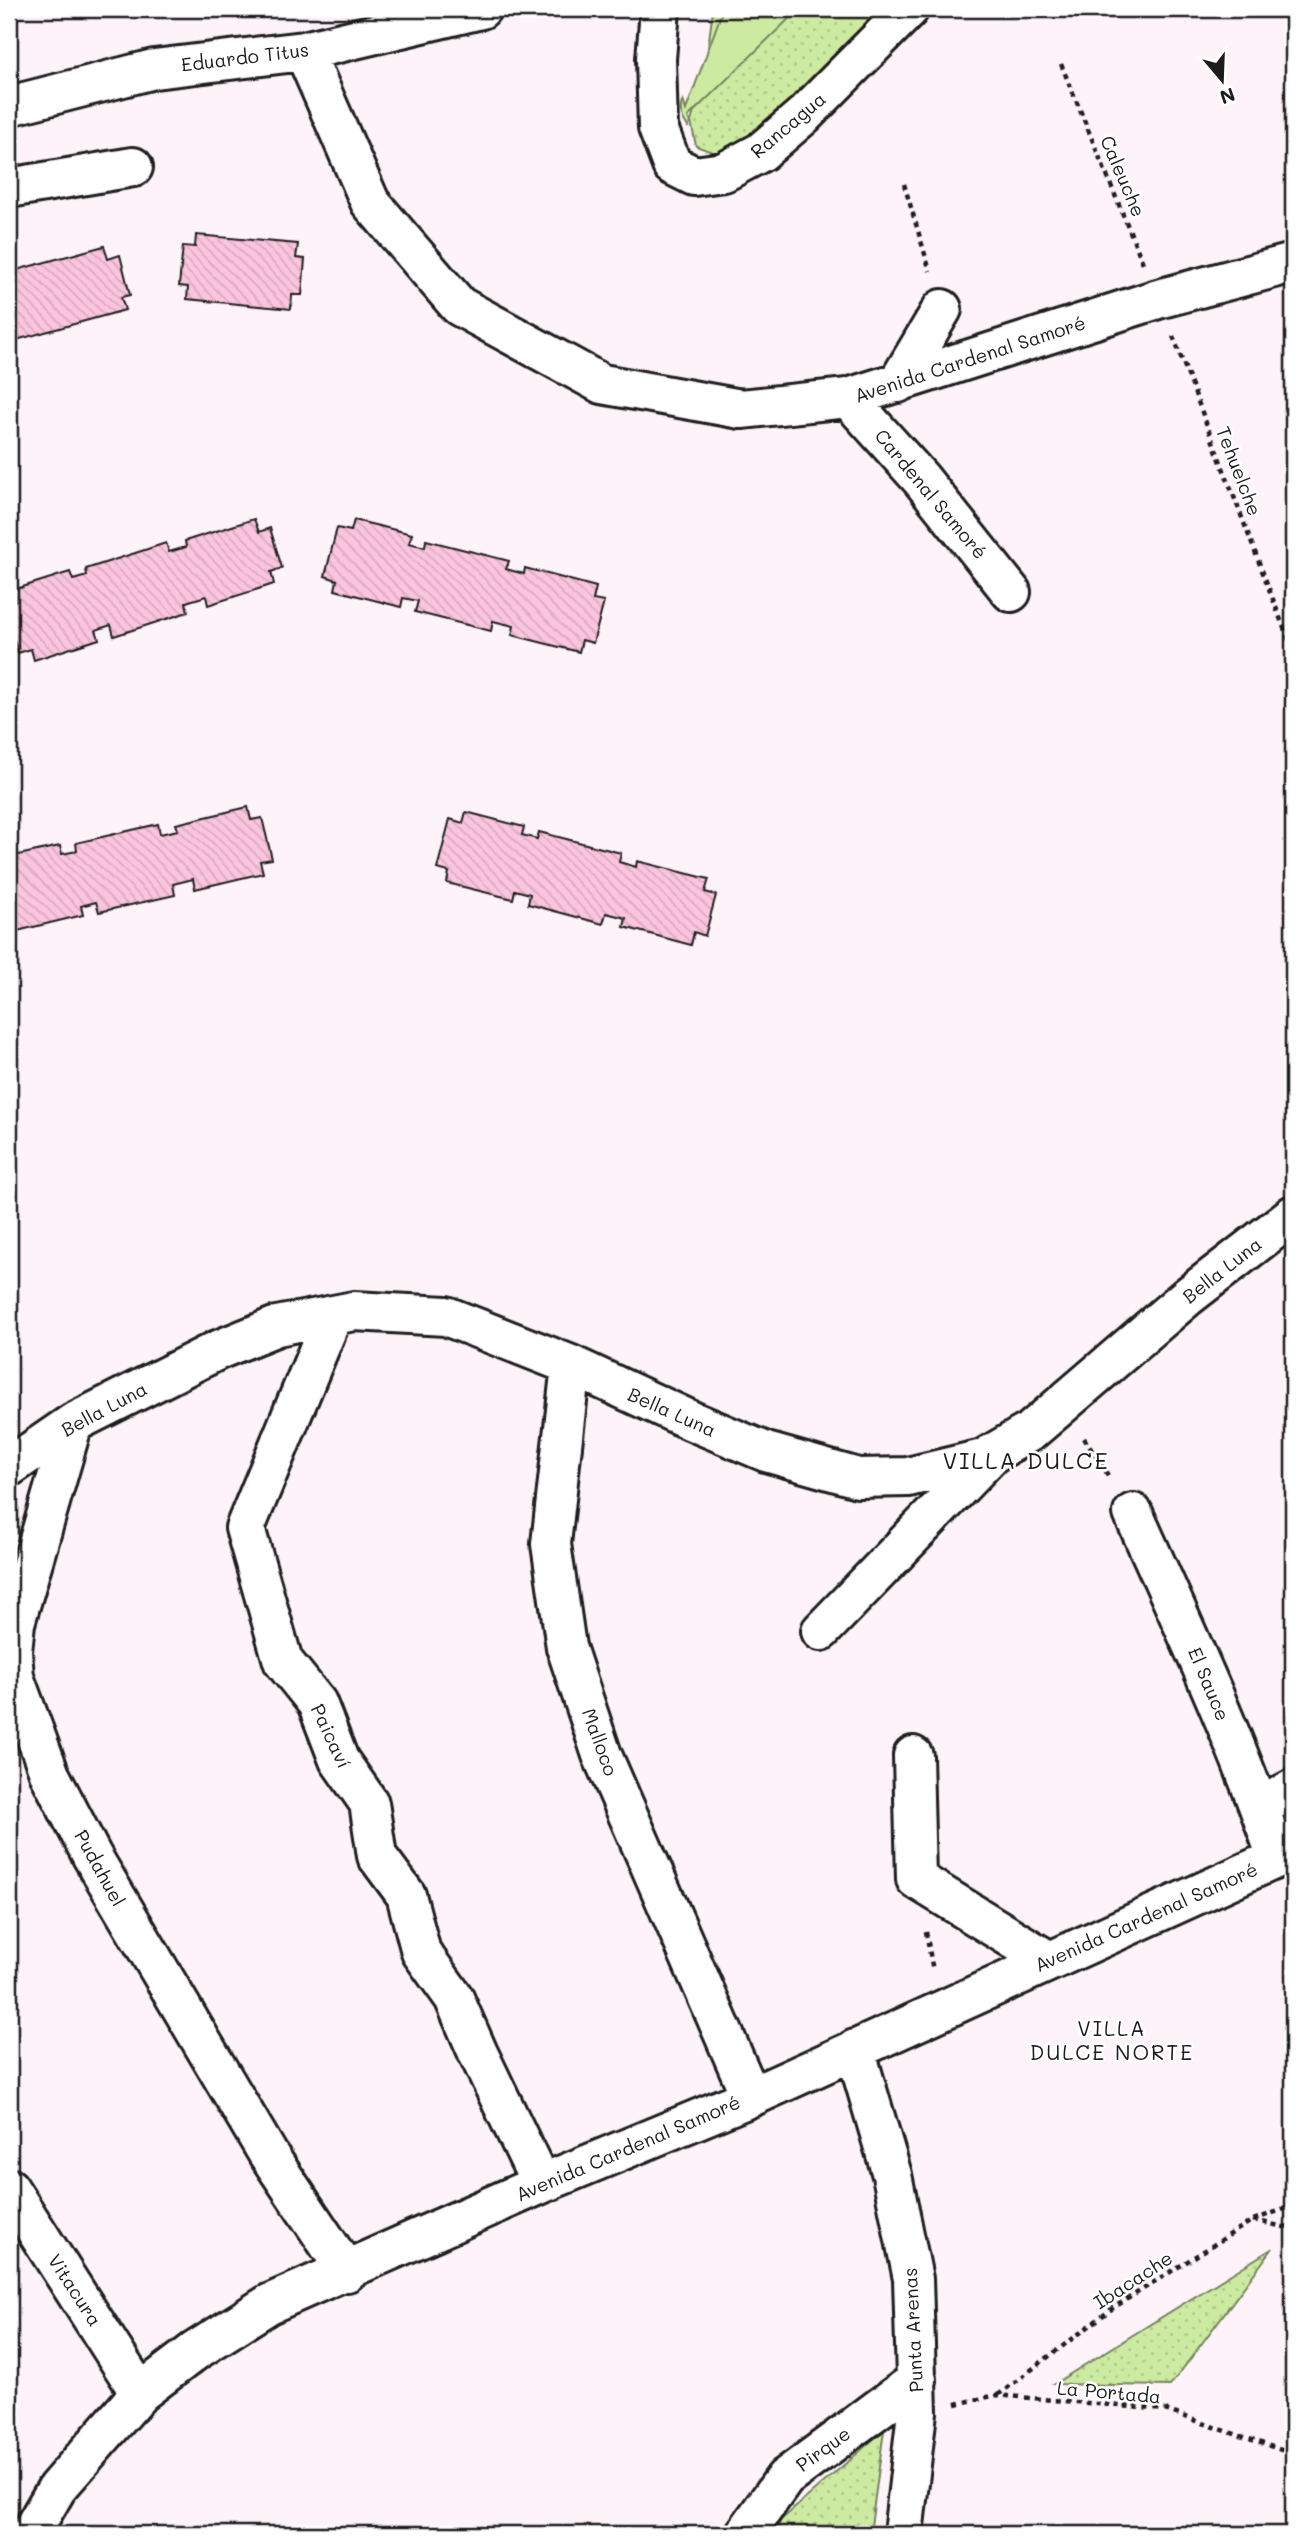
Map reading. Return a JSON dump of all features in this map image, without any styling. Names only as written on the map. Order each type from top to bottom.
[{"type":"street","name":"Eduardo Titus","points":[[9,106],[154,69],[304,51],[481,9]]},
{"type":"street","name":"Rancagua","points":[[660,9],[656,60],[658,128],[672,164],[694,176],[724,172],[761,152],[804,116],[909,9]]},
{"type":"street","name":"Avenida Cardenal Samoré","points":[[304,51],[370,202],[459,306],[602,384],[741,409],[848,398],[1158,299],[1293,264]]},
{"type":"street","points":[[9,188],[133,167]]},
{"type":"street","points":[[898,383],[942,309]]},
{"type":"street","name":"Cardenal Samoré","points":[[848,398],[921,479],[1012,592]]},
{"type":"street","name":"Bella Luna","points":[[9,1466],[73,1423],[218,1350],[277,1326],[354,1311],[446,1316],[571,1365],[766,1452],[858,1478],[908,1477],[983,1459],[1031,1431],[1187,1297],[1293,1215]]},
{"type":"street","name":"Paicaví","points":[[332,1315],[245,1528],[283,1661],[317,1703],[339,1760],[369,1803],[377,1856],[406,1895],[421,1952],[454,1997],[541,2184]]},
{"type":"street","name":"Malloco","points":[[571,1365],[551,1544],[566,1647],[603,1755],[751,2097]]},
{"type":"street","name":"Pudahuel","points":[[73,1423],[15,1623],[12,1651],[14,1676],[50,1774],[92,1856],[268,2154],[347,2272]]},
{"type":"street","points":[[821,1631],[990,1455]]},
{"type":"street","name":"El Sauce","points":[[1133,1513],[1204,1671],[1260,1807],[1285,1855]]},
{"type":"street","points":[[913,1756],[916,1879],[1049,1961]]},
{"type":"street","points":[[1260,1807],[1293,1789]]},
{"type":"street","name":"Avenida Cardenal Samoré","points":[[30,2534],[57,2488],[141,2393],[195,2351],[269,2304],[347,2272],[541,2184],[751,2097],[1285,1855]]},
{"type":"street","name":"Punta Arenas","points":[[855,2049],[891,2175],[914,2279],[917,2396],[903,2534]]},
{"type":"street","name":"Vitacura","points":[[9,2188],[141,2393]]},
{"type":"street","name":"Pirque","points":[[745,2534],[785,2478],[917,2396]]},
{"type":"path","name":"Caleuche","points":[[1061,64],[1158,299]]},
{"type":"path","points":[[904,184],[942,309]]},
{"type":"path","name":"Tehuelche","points":[[1158,299],[1293,652]]},
{"type":"path","points":[[1062,1405],[1133,1513]]},
{"type":"path","points":[[916,1879],[939,2010]]},
{"type":"path","name":"Ibacache","points":[[997,2395],[1113,2308],[1253,2220],[1293,2206]]},
{"type":"path","points":[[1253,2220],[1293,2229]]},
{"type":"path","name":"La Portada","points":[[917,2396],[997,2395],[1165,2410],[1293,2454]]},
{"type":"green space","points":[[713,9],[902,9],[792,112],[720,155],[696,146],[691,122],[705,71]]},
{"type":"green space","points":[[723,9],[799,9],[688,117],[691,123],[688,127],[681,114],[683,100],[686,110]]},
{"type":"green space","points":[[1273,2248],[1170,2386],[1054,2384]]},
{"type":"green space","points":[[884,2430],[870,2534],[774,2534],[781,2520]]},
{"type":"building","points":[[196,235],[298,244],[296,258],[305,259],[302,295],[292,295],[291,309],[187,299],[188,287],[179,286],[183,246],[195,247]]},
{"type":"building","points":[[104,246],[108,259],[120,255],[130,295],[121,297],[125,310],[9,342],[9,272]]},
{"type":"building","points":[[254,519],[259,532],[270,528],[282,568],[271,572],[274,584],[208,605],[206,596],[186,602],[188,612],[114,636],[111,625],[96,630],[99,639],[34,660],[31,649],[18,653],[9,623],[9,603],[16,601],[13,590],[70,572],[73,580],[87,576],[86,569],[166,543],[169,552],[186,547],[185,541]]},
{"type":"building","points":[[354,520],[412,534],[409,543],[425,547],[426,540],[509,561],[506,569],[524,574],[525,568],[596,587],[593,600],[604,602],[593,643],[582,640],[579,652],[512,635],[514,626],[493,621],[491,631],[415,612],[418,601],[403,598],[401,607],[335,590],[337,580],[325,576],[337,528],[351,531]]},
{"type":"building","points":[[248,807],[251,820],[262,818],[272,859],[260,861],[263,873],[195,889],[193,879],[173,884],[175,895],[99,912],[96,902],[81,906],[83,915],[17,931],[15,920],[9,921],[9,857],[60,846],[62,854],[77,851],[76,843],[158,824],[160,834],[178,830],[176,824]]},
{"type":"building","points":[[466,812],[524,827],[522,835],[537,839],[539,832],[621,853],[619,862],[636,867],[637,861],[709,879],[705,892],[716,895],[705,936],[694,932],[691,945],[624,927],[626,918],[606,913],[603,924],[528,904],[530,894],[515,890],[513,899],[447,883],[449,872],[437,869],[450,819],[463,823]]},
{"type":"district","name":"VILLA DULCE","points":[[1026,1461]]},
{"type":"district","name":"VILLA DULCE NORTE","points":[[1112,2041]]}]
